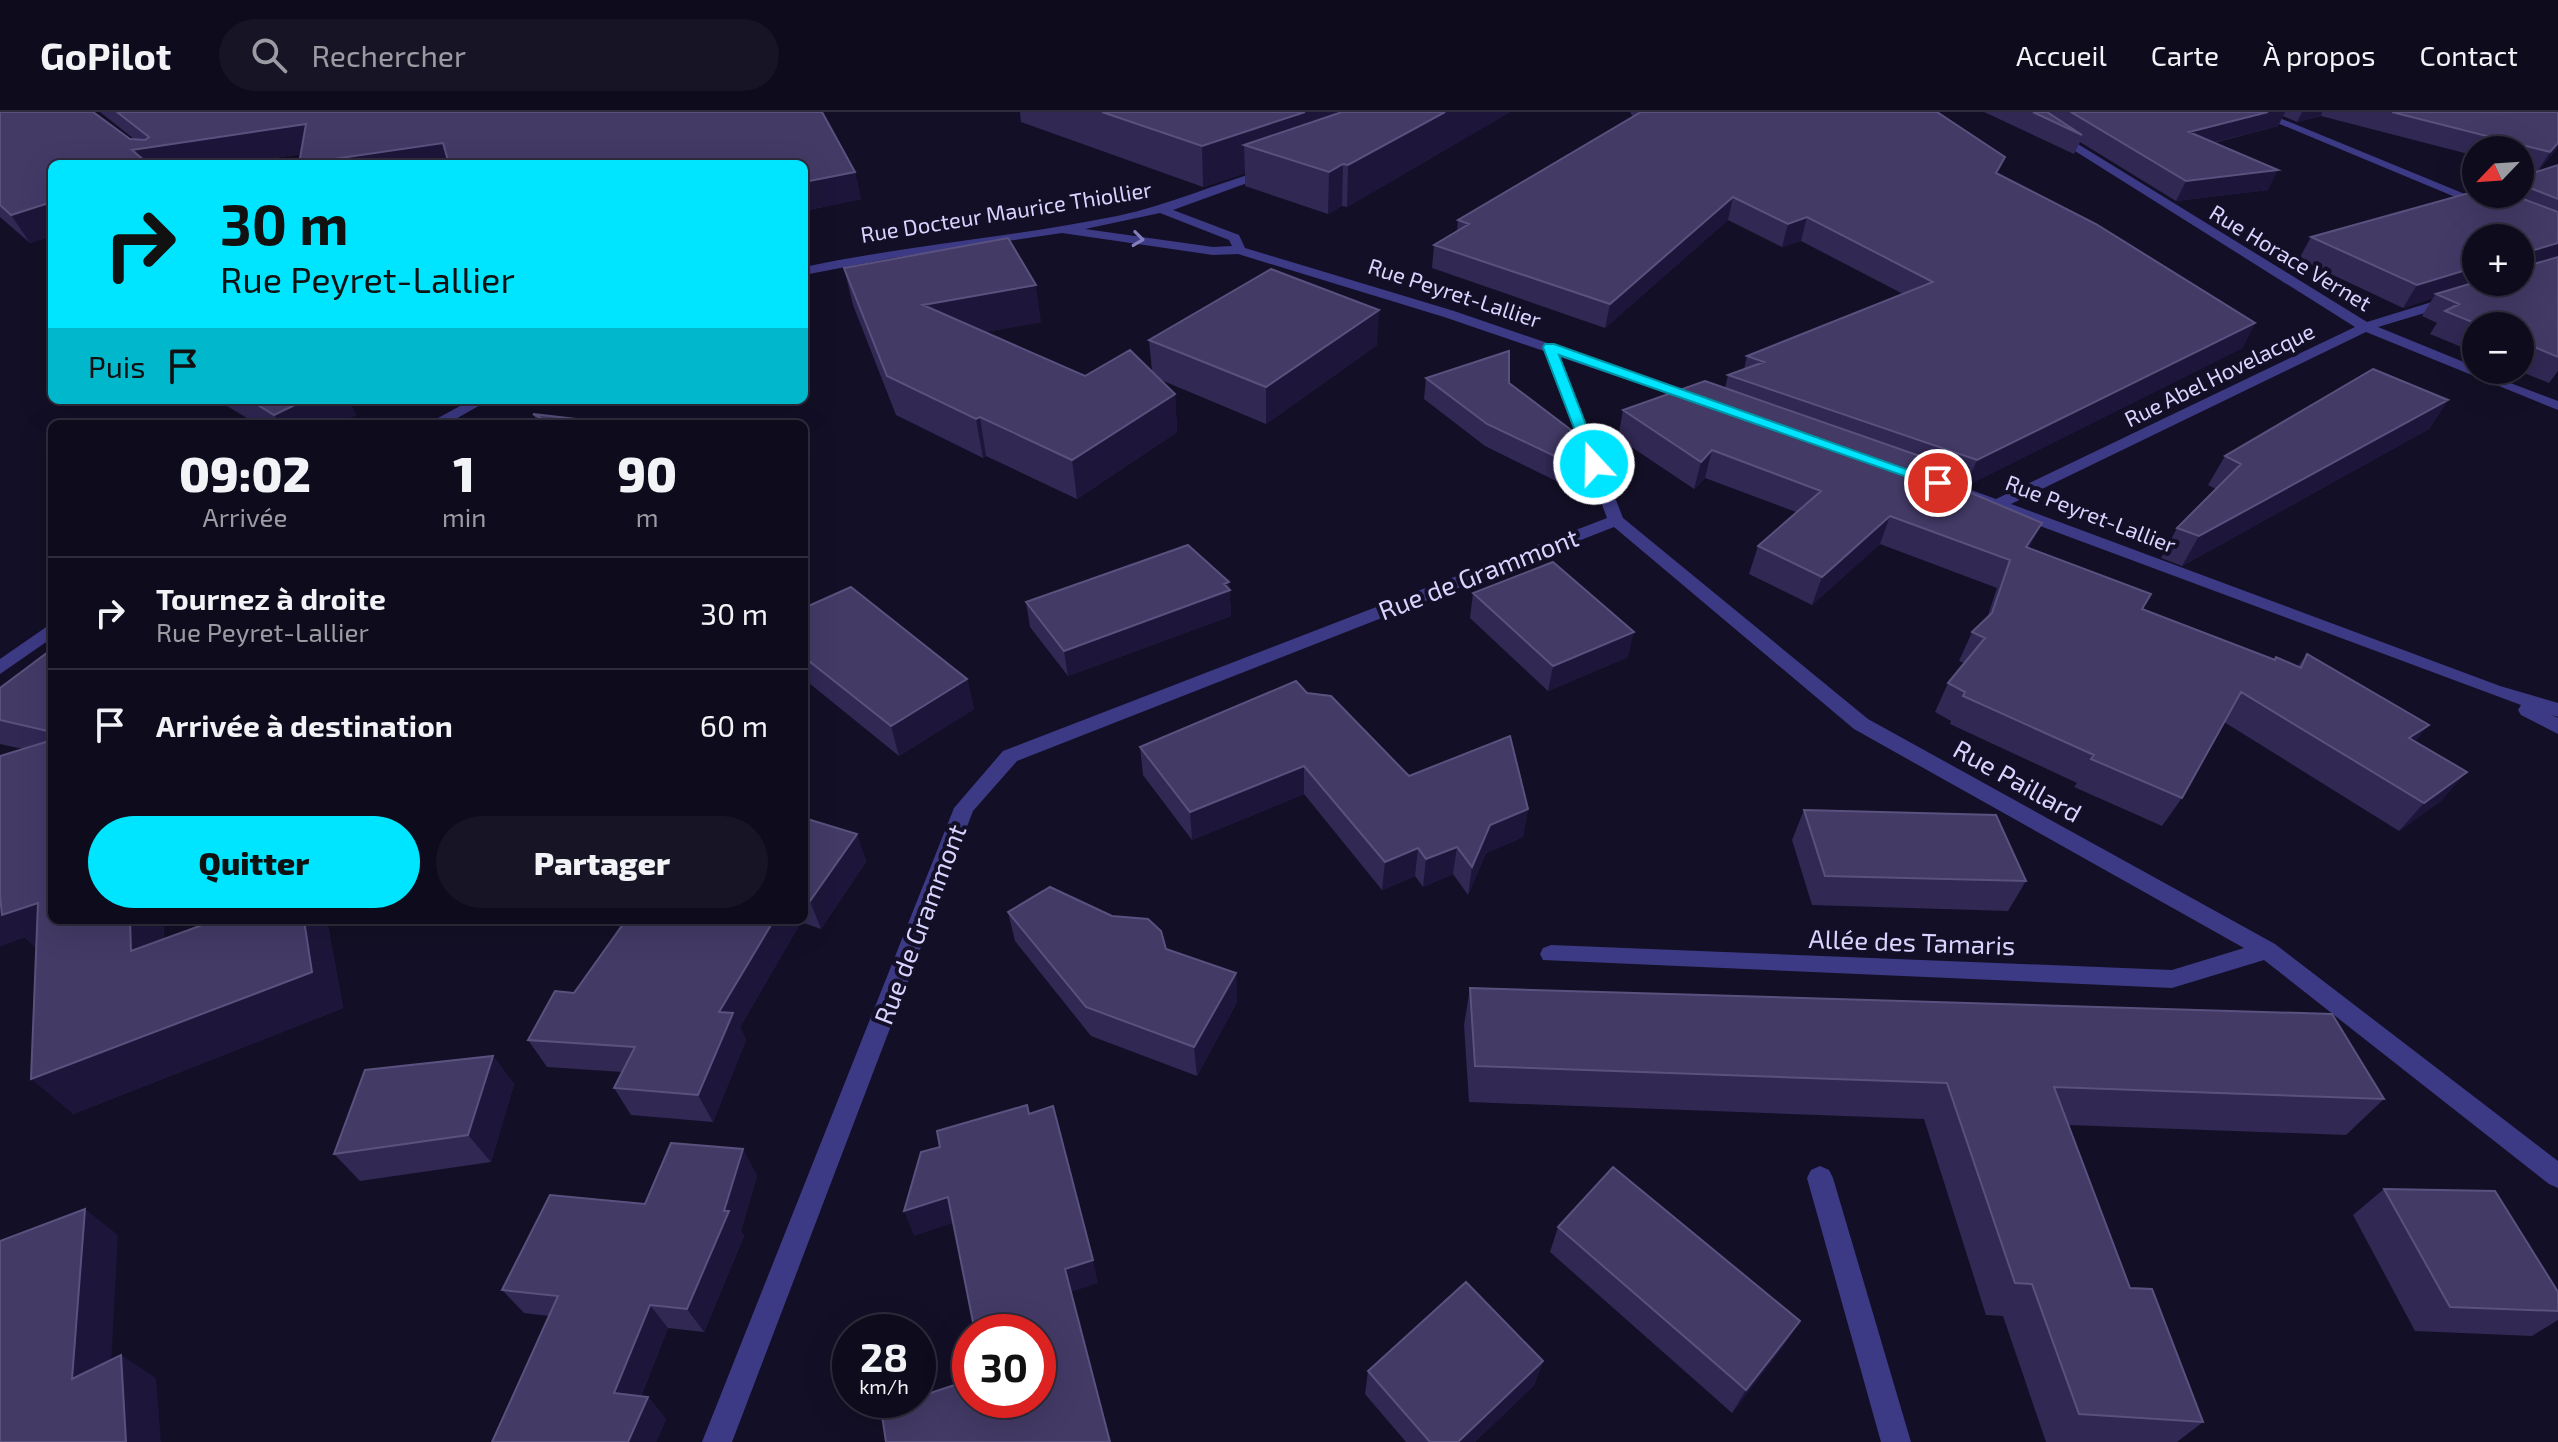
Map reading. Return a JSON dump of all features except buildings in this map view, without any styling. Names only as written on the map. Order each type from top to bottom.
[{"type":"street","name":"Rue Horace Vernet","points":[[2018,112],[2365,327],[2558,406]]},
{"type":"street","points":[[2256,112],[2500,211]]},
{"type":"street","name":"Rue Docteur Maurice Thiollier","points":[[808,270],[896,251],[1060,229],[1160,209],[1281,167]]},
{"type":"street","name":"Rue Peyret-Lallier","points":[[1160,209],[1235,238],[1239,250]]},
{"type":"street","name":"Rue Peyret-Lallier","points":[[1060,229],[1213,251],[1239,250],[1549,347],[1714,405]]},
{"type":"street","name":"Rue Abel Hovelacque","points":[[1998,504],[2242,389],[2365,327],[2464,296]]},
{"type":"street","name":"Rue Paillard","points":[[1549,347],[1616,520],[1861,724],[2267,950],[2558,1176]]},
{"type":"street","points":[[442,420],[472,404]]},
{"type":"street","name":"Rue Peyret-Lallier","points":[[1953,488],[2493,690],[2558,710]]},
{"type":"street","name":"Rue de Grammont","points":[[717,1442],[964,808],[1010,756],[1616,520]]},
{"type":"street","points":[[0,668],[48,632]]},
{"type":"street","points":[[2493,690],[2558,727]]},
{"type":"street","name":"Allée des Tamaris","points":[[1551,954],[2172,979],[2267,950]]},
{"type":"street","points":[[1820,1178],[1896,1442]]},
{"type":"route","points":[[1594,464],[1549,347],[1938,483]]}]
